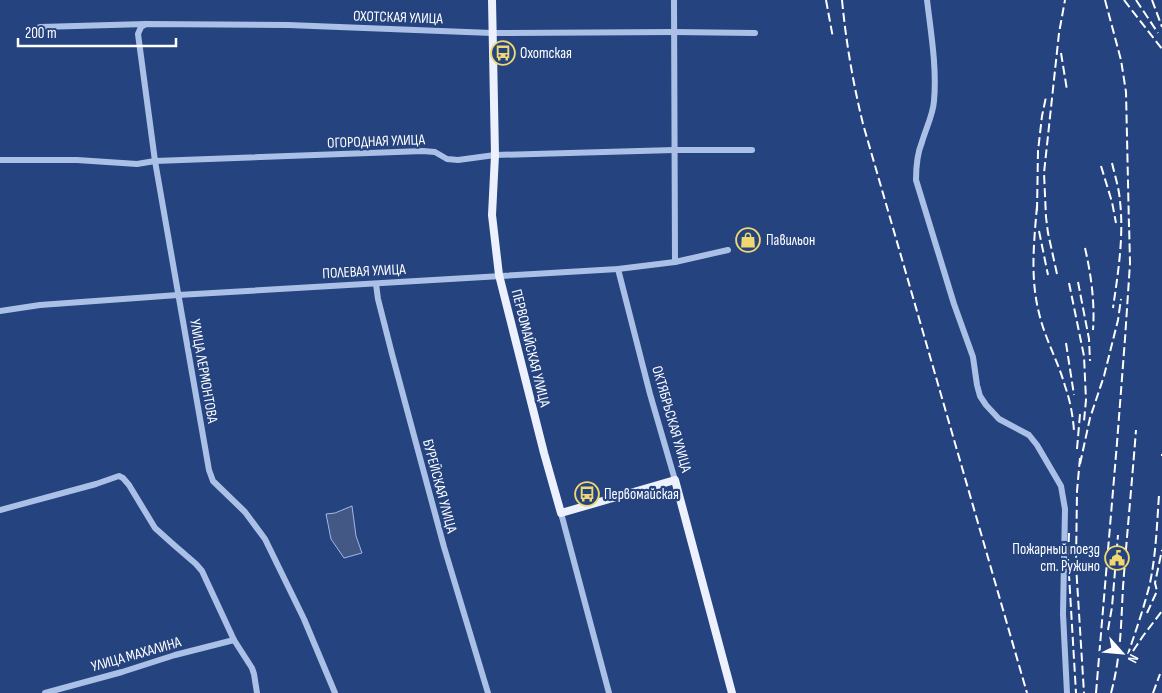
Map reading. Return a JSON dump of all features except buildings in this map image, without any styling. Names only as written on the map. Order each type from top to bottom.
[{"type":"main road","name":"ПЕРВОМАЙСКАЯ УЛИЦА","points":[[492,0],[495,155],[492,215],[499,275],[561,513]]},
{"type":"main road","points":[[561,513],[675,480]]},
{"type":"main road","name":"ОКТЯБРЬСКАЯ УЛИЦА","points":[[675,480],[732,693]]},
{"type":"street","points":[[674,0],[675,262]]},
{"type":"street","points":[[927,0],[932,42],[934,101],[932,116],[917,159],[916,180],[972,357],[980,396],[999,418],[1029,436],[1037,445],[1062,486],[1065,509],[1063,614],[1067,693]]},
{"type":"street","name":"ОХОТСКАЯ УЛИЦА","points":[[40,27],[146,24],[288,25],[492,33],[674,32],[755,34]]},
{"type":"street","name":"УЛИЦА ЛЕРМОНТОВА","points":[[146,24],[139,30],[138,34],[155,161],[211,476],[217,485],[251,520],[265,539],[304,619],[336,693]]},
{"type":"street","name":"ОГОРОДНАЯ УЛИЦА","points":[[0,160],[77,160],[137,164],[155,161],[423,150],[435,152],[447,159],[458,160],[495,155],[674,150],[752,150]]},
{"type":"street","name":"ПОЛЕВАЯ УЛИЦА","points":[[0,311],[40,305],[178,295],[618,269],[675,262],[728,250]]},
{"type":"street","name":"ОКТЯБРЬСКАЯ УЛИЦА","points":[[618,269],[648,386],[675,480]]},
{"type":"street","name":"БУРЕЙСКАЯ УЛИЦА","points":[[376,284],[392,354],[444,547],[488,693]]},
{"type":"street","points":[[0,510],[121,477],[129,485],[156,528],[168,541],[200,568],[234,640],[252,668],[257,693]]},
{"type":"street","name":"ПЕРВОМАЙСКАЯ УЛИЦА","points":[[561,513],[609,693]]},
{"type":"street","name":"УЛИЦА МАХАЛИНА","points":[[45,693],[234,640]]},
{"type":"water","points":[[352,506],[356,536],[362,553],[344,558],[331,539],[326,514],[335,513]]},
{"type":"railway","points":[[826,0],[833,38]]},
{"type":"railway","points":[[842,0],[850,62],[863,124],[1027,693]]},
{"type":"railway","points":[[1057,274],[1048,233],[1044,173],[1059,33],[1065,0]]},
{"type":"railway","points":[[1105,0],[1121,60],[1126,92],[1129,227]]},
{"type":"railway","points":[[1124,0],[1162,49]]},
{"type":"railway","points":[[1136,0],[1158,33]]},
{"type":"railway","points":[[1152,0],[1162,27]]},
{"type":"railway","points":[[1061,53],[1067,90]]},
{"type":"railway","points":[[1037,211],[1038,151],[1046,97]]},
{"type":"railway","points":[[1112,163],[1118,187],[1121,214],[1120,255],[1113,308]]},
{"type":"railway","points":[[1101,166],[1116,223]]},
{"type":"railway","points":[[1037,206],[1034,260],[1036,300],[1068,397],[1074,431]]},
{"type":"railway","points":[[1096,693],[1125,339],[1130,263],[1129,222]]},
{"type":"railway","points":[[1039,231],[1048,275]]},
{"type":"railway","points":[[1085,248],[1092,289],[1093,330]]},
{"type":"railway","points":[[1078,282],[1089,339],[1090,361]]},
{"type":"railway","points":[[1069,283],[1084,356],[1086,400],[1084,421]]},
{"type":"railway","points":[[1080,464],[1090,418],[1104,376],[1118,320],[1121,299]]},
{"type":"railway","points":[[1066,343],[1074,395]]},
{"type":"railway","points":[[1077,449],[1080,414]]},
{"type":"railway","points":[[1111,693],[1120,640],[1136,430]]},
{"type":"railway","points":[[1080,458],[1077,491],[1076,565],[1084,693]]},
{"type":"railway","points":[[1127,657],[1150,583],[1155,550],[1159,495]]},
{"type":"railway","points":[[1069,533],[1068,558],[1076,693]]},
{"type":"railway","points":[[1108,630],[1112,607],[1118,535]]},
{"type":"railway","points":[[1147,613],[1157,591],[1155,583],[1162,550]]},
{"type":"railway","points":[[1133,651],[1162,611]]},
{"type":"railway","points":[[1153,693],[1160,674]]},
{"type":"place","name":"Охотская","points":[[503,53]]},
{"type":"place","name":"Павильон","points":[[748,240]]},
{"type":"place","name":"Первомайская","points":[[587,494]]},
{"type":"place","name":"Пожарный поезд ст. Ружино","points":[[1117,558]]}]
